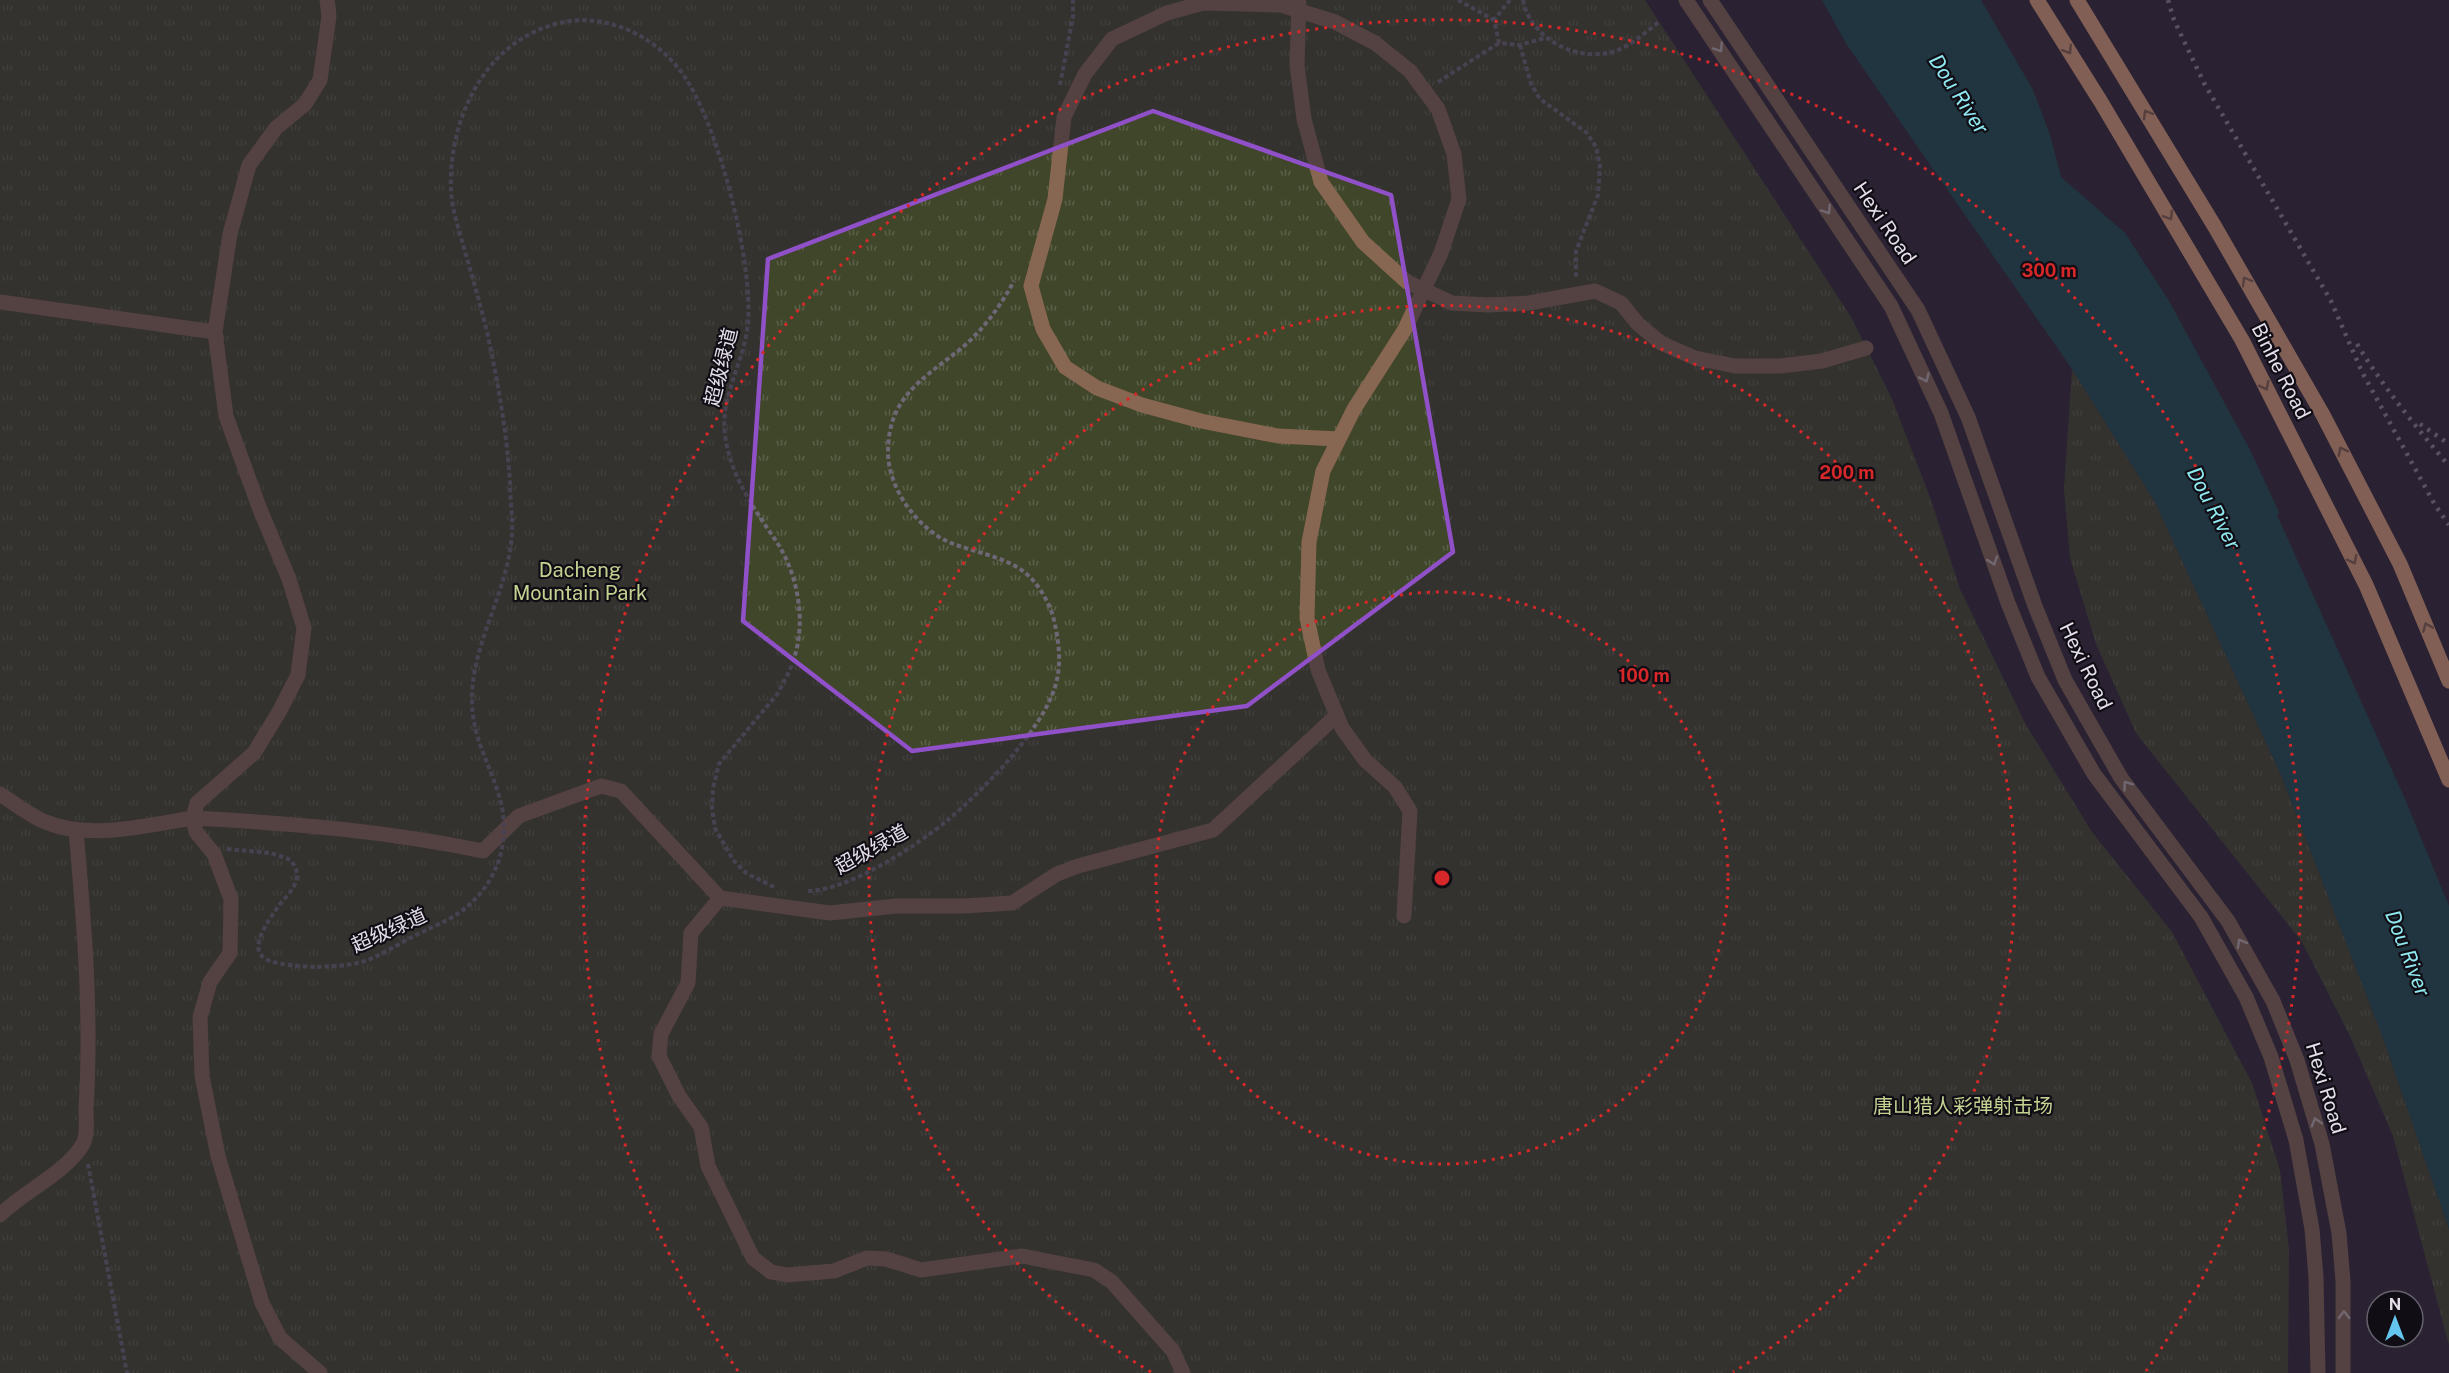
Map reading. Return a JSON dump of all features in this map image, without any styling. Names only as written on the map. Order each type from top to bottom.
[{"type":"main road","name":"Binhe Road","points":[[2037,0],[2101,102],[2242,340],[2366,585],[2449,780]]},
{"type":"main road","name":"Binhe Road","points":[[2077,0],[2209,218],[2323,415],[2400,564],[2449,681]]},
{"type":"street","points":[[320,1373],[280,1338],[262,1304],[218,1156],[202,1076],[200,1017],[210,982],[230,953],[231,900],[214,854],[196,832],[193,818],[196,803],[254,753],[298,675],[304,628],[289,579],[259,507],[226,416],[214,332],[230,234],[249,165],[276,128],[304,104],[320,80],[329,16],[327,0]]},
{"type":"street","points":[[1299,0],[1297,65],[1304,119],[1321,182],[1363,242],[1407,282],[1452,303],[1488,305],[1528,303],[1595,291],[1621,303],[1638,324],[1661,343],[1695,358],[1735,366],[1780,366],[1822,361],[1866,348]]},
{"type":"street","name":"Hexi Road","points":[[1686,0],[1891,306],[1941,413],[2008,603],[2038,677],[2094,774],[2201,917],[2246,998],[2271,1057],[2296,1140],[2312,1229],[2316,1277],[2318,1373]]},
{"type":"street","name":"Hexi Road","points":[[1710,0],[1918,310],[1968,417],[2035,606],[2065,680],[2121,778],[2228,921],[2273,1001],[2297,1060],[2322,1144],[2331,1188],[2339,1233],[2343,1281],[2343,1373]]},
{"type":"street","points":[[1340,439],[1278,436],[1142,405],[1097,388],[1065,367],[1043,329],[1030,286],[1055,199],[1064,117],[1085,74],[1112,39],[1167,13],[1203,3],[1281,5],[1335,22],[1375,43],[1410,70],[1438,109],[1454,154],[1459,199],[1442,252],[1405,329],[1354,409],[1340,439],[1323,471],[1309,542],[1307,618],[1318,670],[1342,728],[1365,760],[1395,787],[1410,811],[1404,916]]},
{"type":"street","points":[[0,302],[214,332]]},
{"type":"street","points":[[0,794],[42,820],[76,830],[119,828],[193,818],[296,824],[429,840],[483,851],[519,816],[601,786],[621,791],[720,898],[830,913],[896,906],[963,906],[1012,903],[1067,870],[1213,830],[1337,715]]},
{"type":"street","points":[[0,1215],[14,1201],[69,1162],[84,1142],[88,1085],[87,1005],[84,927],[76,830]]},
{"type":"street","points":[[720,898],[691,933],[688,983],[661,1034],[659,1056],[679,1096],[701,1127],[708,1166],[753,1258],[771,1272],[787,1275],[834,1271],[867,1258],[886,1259],[921,1270],[1022,1256],[1094,1270],[1112,1282],[1173,1351],[1183,1373]]},
{"type":"path","points":[[1059,93],[1073,16],[1073,0]]},
{"type":"path","points":[[1458,0],[1494,20],[1499,43]]},
{"type":"path","points":[[1494,20],[1510,0]]},
{"type":"path","points":[[1523,0],[1525,11],[1545,38],[1577,54],[1608,53],[1629,45],[1659,22]]},
{"type":"path","name":"超级绿道","points":[[253,850],[291,860],[297,870],[296,883],[265,925],[259,940],[259,952],[267,962],[279,965],[317,967],[366,961],[454,917],[477,898],[491,880],[498,866],[504,830],[501,802],[477,742],[472,701],[476,664],[507,567],[512,531],[503,411],[485,325],[451,192],[457,135],[464,107],[479,80],[495,61],[522,38],[544,27],[568,20],[593,19],[617,25],[638,34],[666,54],[683,74],[696,96],[712,135],[732,201],[747,286],[748,321],[742,352],[734,370],[725,403],[724,428],[727,450],[740,484],[786,559],[797,595],[798,642],[794,658],[778,693],[719,764],[712,789],[712,809],[715,828],[733,860],[747,873],[775,887]]},
{"type":"path","points":[[1425,90],[1499,43],[1520,45],[1545,38]]},
{"type":"path","points":[[1520,45],[1531,84],[1540,99],[1587,133],[1596,147],[1600,165],[1598,195],[1576,251],[1575,294]]},
{"type":"path","name":"超级绿道","points":[[800,892],[819,891],[868,872],[946,821],[983,787],[1022,742],[1044,711],[1055,686],[1060,663],[1059,639],[1052,612],[1040,589],[1024,571],[997,558],[948,541],[928,528],[902,499],[889,467],[887,452],[891,423],[900,403],[914,384],[958,351],[978,331],[998,307],[1017,275]]},
{"type":"path","points":[[84,1142],[127,1373]]},
{"type":"highlighted area","points":[[1153,111],[1391,195],[1453,552],[1247,706],[912,751],[743,621],[768,259]]},
{"type":"green space","name":"Dacheng Mountain Park","points":[[0,0],[1645,0],[1851,317],[1892,399],[1931,500],[1960,589],[2026,725],[2092,832],[2172,932],[2252,1083],[2280,1170],[2289,1249],[2288,1373],[0,1373]]},
{"type":"green space","points":[[2072,369],[2155,502],[2282,777],[2383,1038],[2449,1229],[2449,1345],[2393,1136],[2350,1036],[2302,942],[2136,733],[2096,644],[2070,558],[2064,489]]},
{"type":"green space","points":[[0,881],[19,892],[0,924]]},
{"type":"water","name":"Dou River","points":[[1822,0],[1981,0],[2033,90],[2050,135],[2061,177],[2125,233],[2169,301],[2250,450],[2405,799],[2449,906],[2449,1229],[2383,1038],[2282,777],[2155,502],[2072,369],[1847,45]]},
{"type":"railway","points":[[2168,0],[2174,20],[2204,83],[2331,301],[2362,372],[2435,505],[2449,525]]},
{"type":"railway","points":[[2357,344],[2401,407],[2449,466]]},
{"type":"railway","points":[[2420,424],[2449,444]]},
{"type":"park label","name":"唐山猎人彩弹射击场","points":[[1963,1106]]}]
